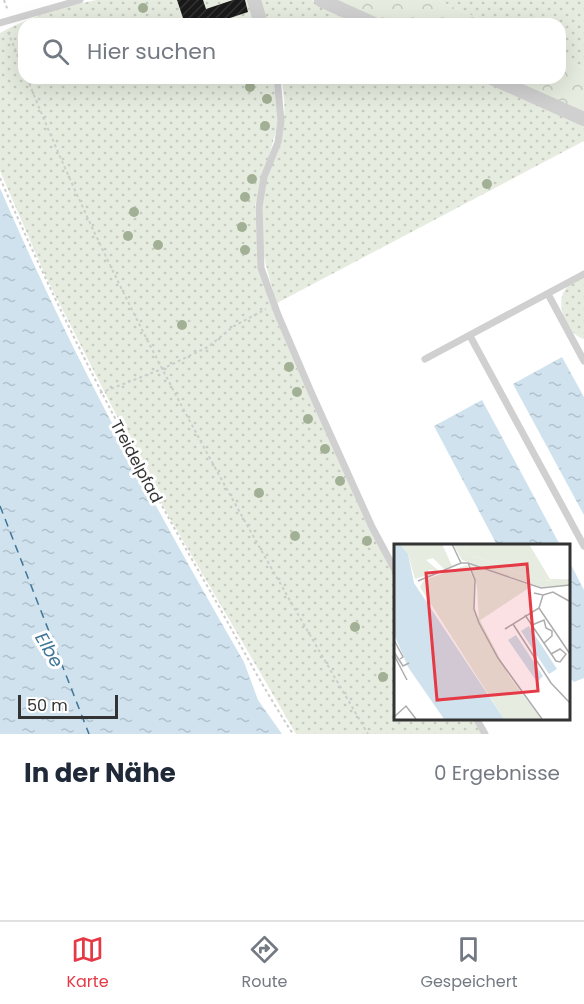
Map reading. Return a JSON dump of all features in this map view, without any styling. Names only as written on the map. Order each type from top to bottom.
[{"type":"street","points":[[254,0],[259,18]]},
{"type":"street","points":[[321,0],[361,18]]},
{"type":"street","points":[[505,84],[584,119]]},
{"type":"lane","points":[[2,22],[80,0]]},
{"type":"lane","points":[[278,84],[281,121],[278,142],[264,177],[258,215],[261,268],[274,305],[367,517],[394,568]]},
{"type":"lane","points":[[425,359],[584,274]]},
{"type":"lane","points":[[548,294],[581,349],[584,361]]},
{"type":"lane","points":[[471,336],[584,546]]},
{"type":"lane","points":[[477,719],[485,734]]},
{"type":"path","points":[[2,22],[18,58]]},
{"type":"path","points":[[30,84],[100,243],[162,369],[239,515],[368,734]]},
{"type":"path","name":"Treidelpfad","points":[[0,178],[43,276],[100,393],[158,501],[293,734]]},
{"type":"path","points":[[100,393],[162,369],[208,347],[234,326],[274,305]]},
{"type":"green space","points":[[96,0],[248,0],[254,18],[34,18]]},
{"type":"green space","points":[[259,0],[312,0],[352,18],[264,18]]},
{"type":"green space","points":[[333,0],[438,0],[477,18],[372,18]]},
{"type":"green space","points":[[438,0],[584,0],[584,68],[566,60],[566,18],[477,18]]},
{"type":"green space","points":[[18,24],[18,84],[274,84],[279,120],[255,206],[259,269],[275,317],[308,394],[369,528],[394,574],[394,719],[473,719],[481,734],[296,734],[160,501],[46,277],[0,171],[0,33]]},
{"type":"green space","points":[[566,60],[584,68],[584,114],[516,84],[566,84]]},
{"type":"green space","points":[[282,84],[496,84],[584,124],[584,141],[277,303],[264,257],[260,220],[264,191],[282,130],[284,97]]},
{"type":"green space","points":[[584,278],[584,339],[567,325],[561,301],[567,287]]},
{"type":"water","name":"Elbe","points":[[0,188],[84,369],[178,546],[244,662],[258,700],[282,734],[0,734]]},
{"type":"water","points":[[562,357],[584,397],[584,515],[513,384]]},
{"type":"water","points":[[482,400],[559,544],[496,544],[434,426]]},
{"type":"water","points":[[569,561],[584,590],[584,678],[574,682],[569,677]]},
{"type":"building","points":[[177,0],[203,0],[206,9],[233,0],[245,0],[248,12],[230,18],[183,18]]},
{"type":"ferry route","points":[[0,506],[89,734]]}]
